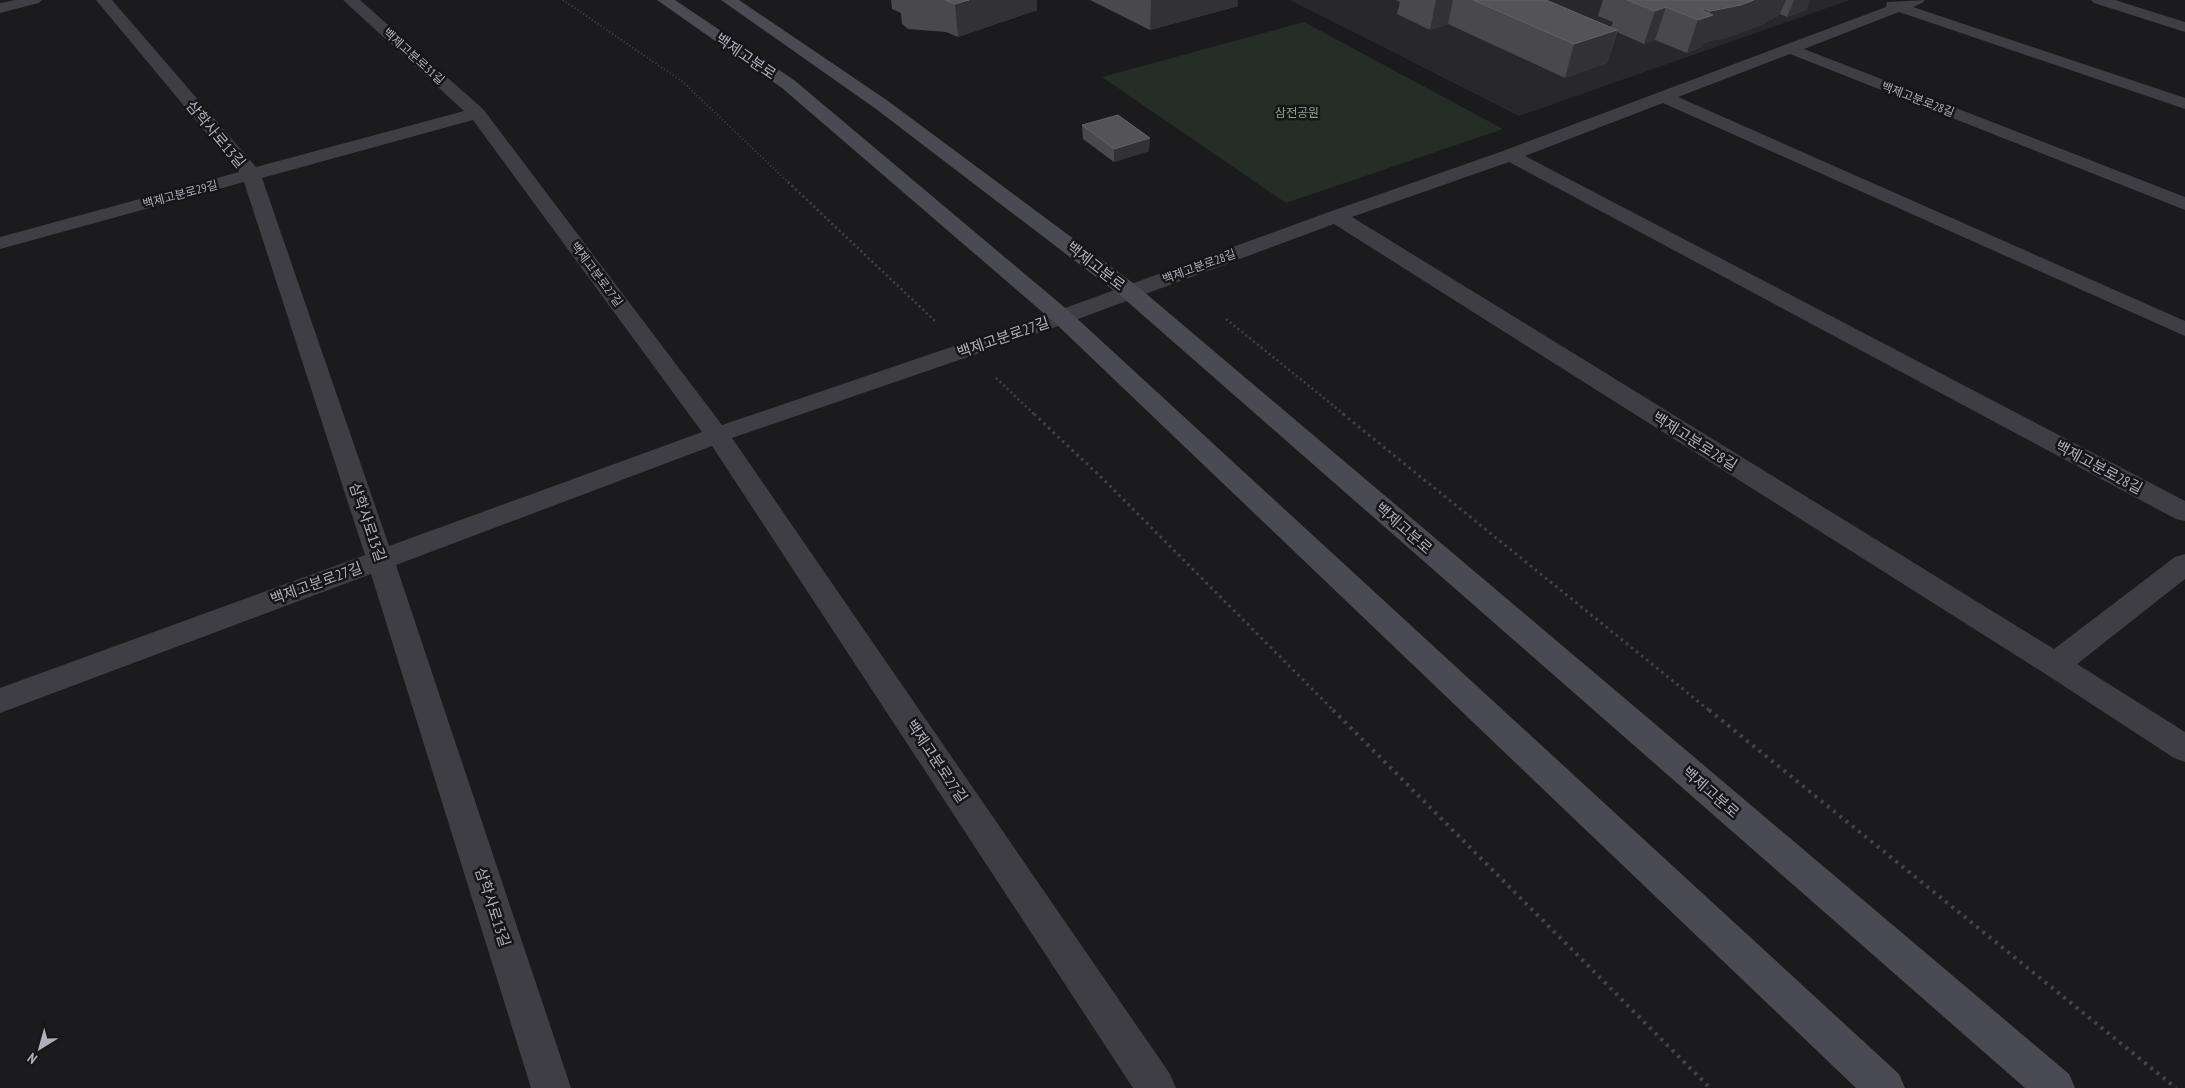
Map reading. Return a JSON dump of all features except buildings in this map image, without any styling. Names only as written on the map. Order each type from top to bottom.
[{"type":"main road","name":"백제고분로","points":[[665,0],[788,84],[1062,317],[1885,1088]]},
{"type":"main road","name":"백제고분로","points":[[729,0],[810,53],[983,179],[1129,291],[2055,1088]]},
{"type":"street","points":[[0,8],[34,0]]},
{"type":"street","name":"삼학사로13길","points":[[104,0],[251,174],[380,559],[551,1088]]},
{"type":"street","name":"백제고분로31길","points":[[351,0],[477,112]]},
{"type":"street","points":[[1879,0],[2185,104]]},
{"type":"street","name":"백제고분로28길","points":[[1062,317],[1172,275],[1510,155],[1917,0]]},
{"type":"street","points":[[2099,0],[2185,27]]},
{"type":"street","name":"백제고분로28길","points":[[1791,49],[2185,204]]},
{"type":"street","points":[[1664,97],[2185,330]]},
{"type":"street","name":"백제고분로29길","points":[[0,243],[477,112]]},
{"type":"street","name":"백제고분로27길","points":[[477,112],[718,435],[1156,1088]]},
{"type":"street","name":"백제고분로28길","points":[[1510,155],[2185,512]]},
{"type":"street","name":"백제고분로28길","points":[[1336,216],[2055,665],[2185,750]]},
{"type":"street","name":"백제고분로27길","points":[[0,701],[718,435],[1062,317]]},
{"type":"street","points":[[2055,665],[2185,564]]},
{"type":"path","points":[[563,0],[683,82],[1103,479],[1710,1088]]},
{"type":"path","points":[[1172,275],[2176,1088]]},
{"type":"shaded area","points":[[1290,0],[1850,0],[1519,116]]},
{"type":"green space","name":"삼전공원","points":[[1304,22],[1503,129],[1286,203],[1102,77]]}]
